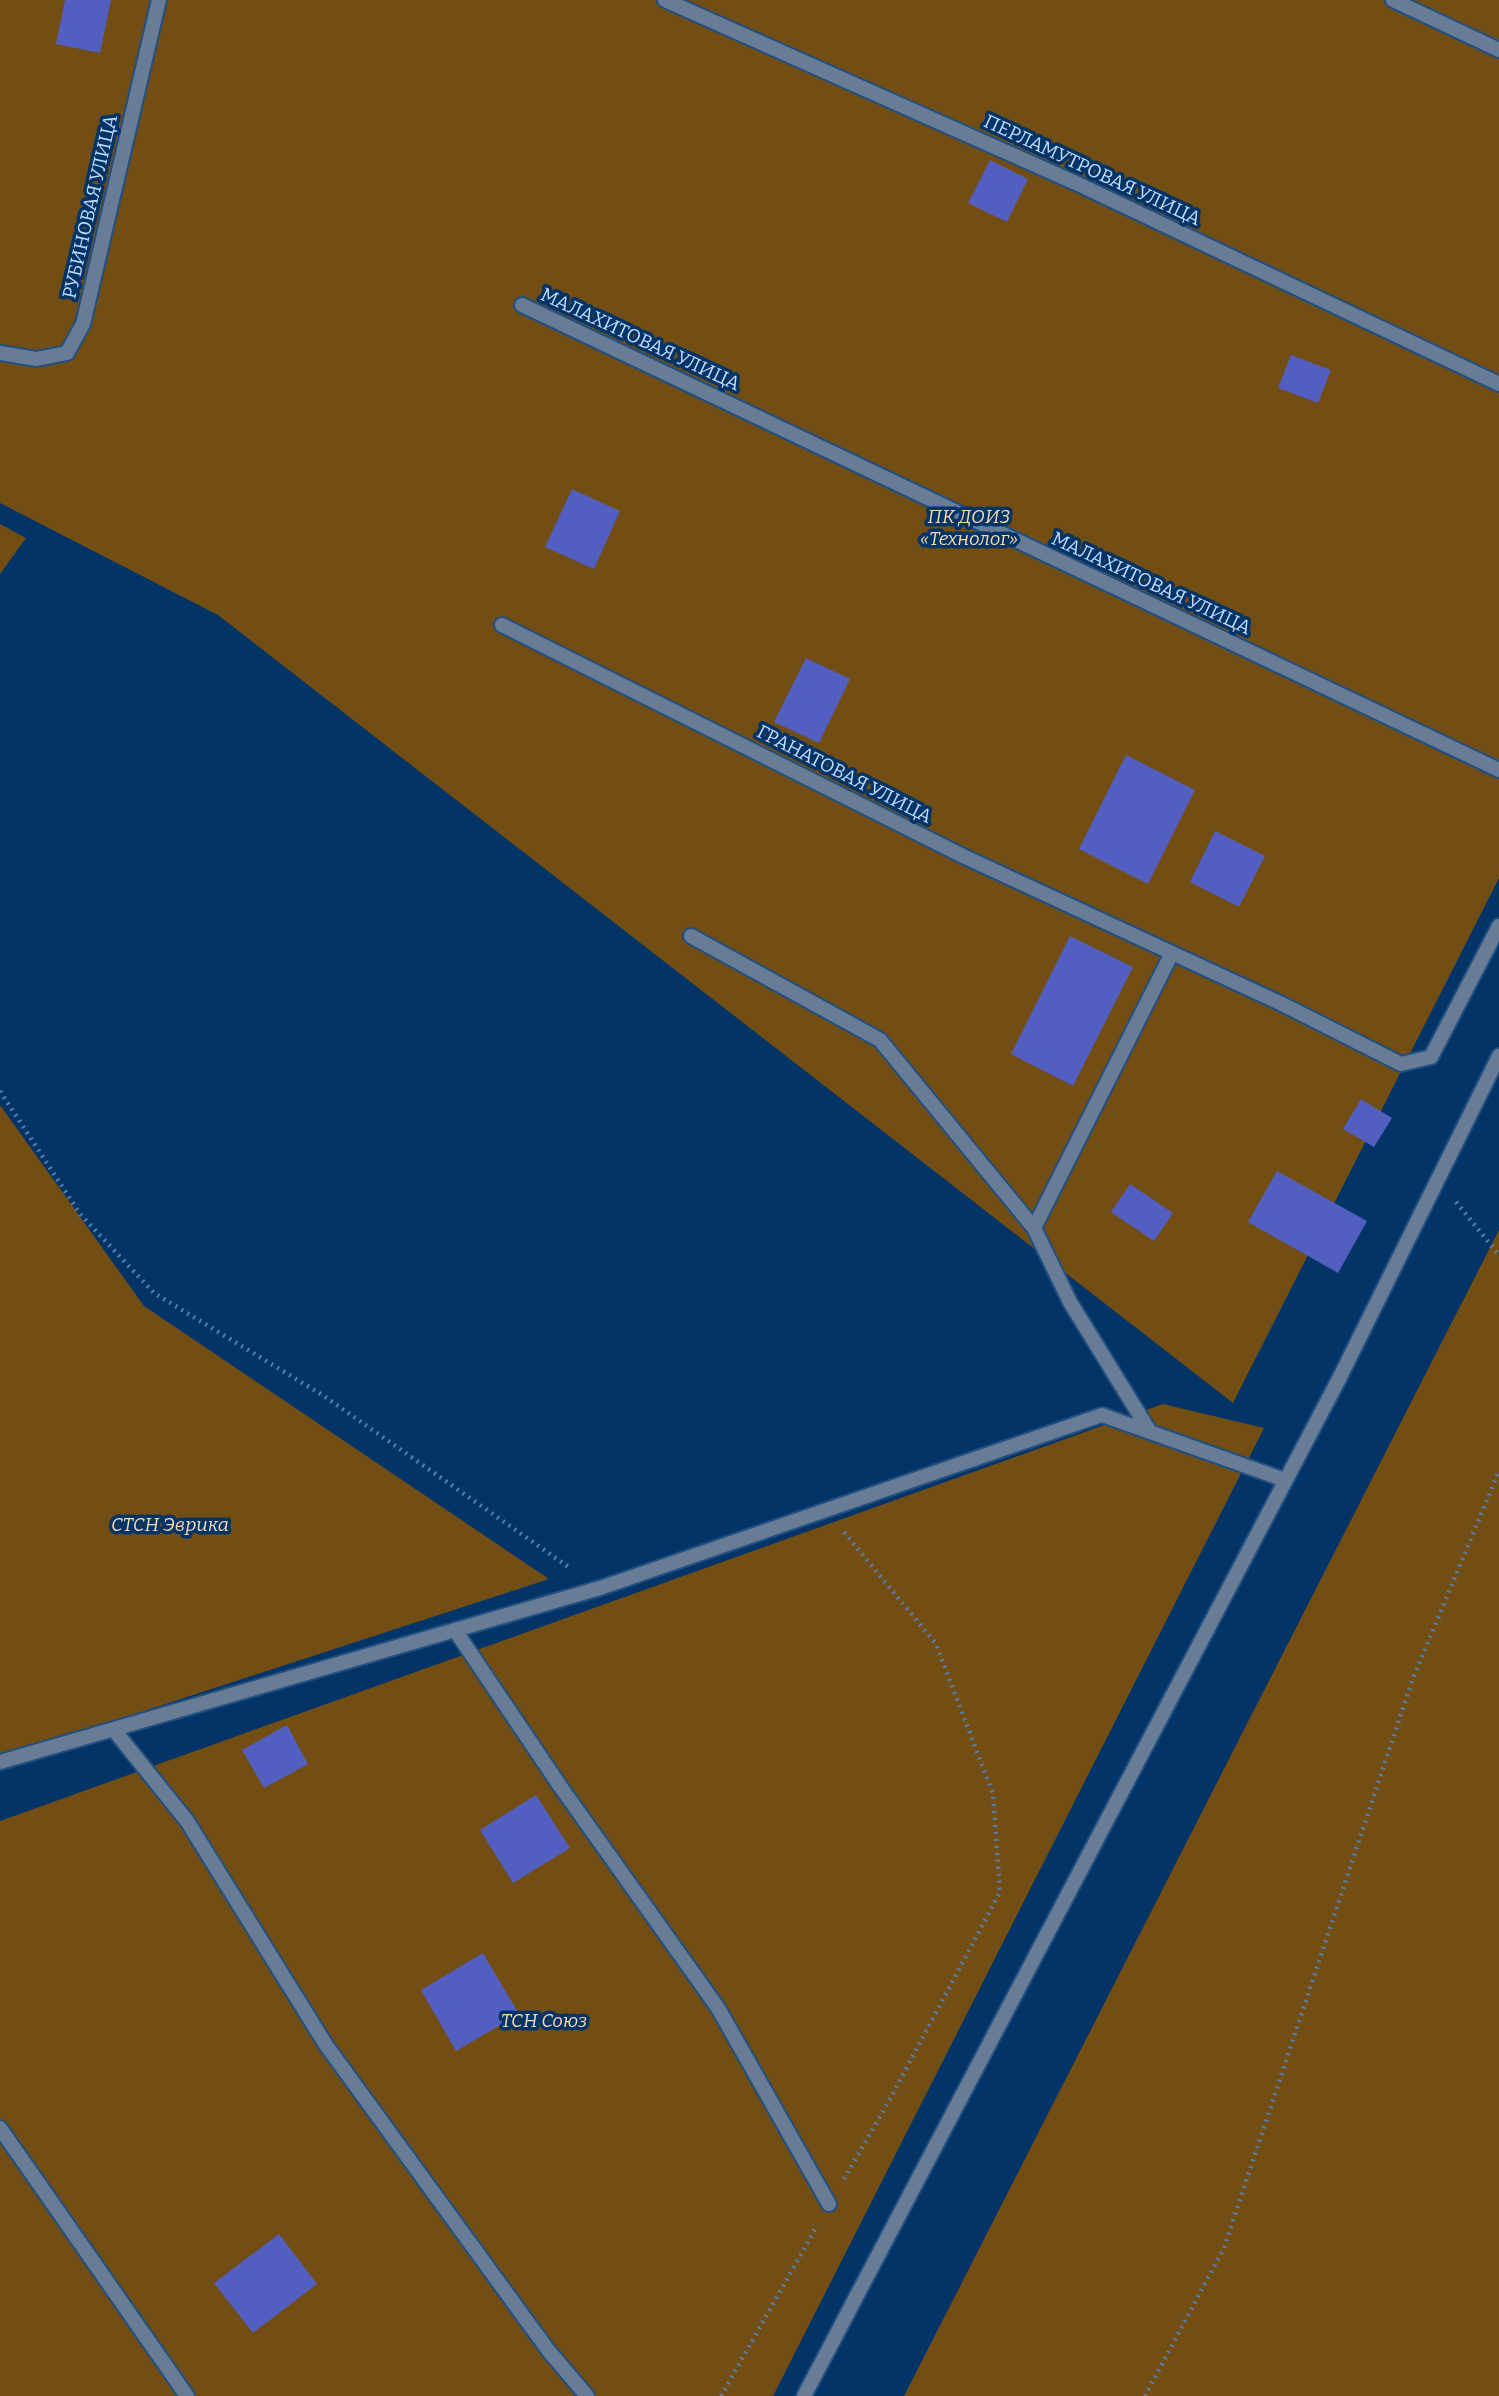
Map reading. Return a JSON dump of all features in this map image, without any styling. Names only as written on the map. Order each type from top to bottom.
[{"type":"street","name":"РУБИНОВАЯ УЛИЦА","points":[[0,353],[36,359],[67,353],[83,324],[159,0]]},
{"type":"street","name":"ПЕРЛАМУТРОВАЯ УЛИЦА","points":[[665,0],[1078,184],[1499,384]]},
{"type":"street","points":[[1393,0],[1499,50]]},
{"type":"street","name":"МАЛАХИТОВАЯ УЛИЦА","points":[[522,305],[1499,771]]},
{"type":"street","name":"ГРАНАТОВАЯ УЛИЦА","points":[[502,625],[963,856],[1282,1004],[1401,1064],[1431,1056],[1499,926]]},
{"type":"street","points":[[691,936],[880,1040],[1034,1228],[1070,1302],[1150,1432]]},
{"type":"street","points":[[1034,1228],[1172,953]]},
{"type":"street","points":[[804,2396],[1339,1379],[1499,1056]]},
{"type":"street","points":[[0,1762],[600,1588],[1102,1415],[1285,1480]]},
{"type":"street","points":[[455,1630],[560,1786],[718,2008],[829,2204]]},
{"type":"street","points":[[114,1730],[187,1821],[326,2045],[548,2350],[587,2396]]},
{"type":"street","points":[[0,2128],[187,2396]]},
{"type":"path","points":[[0,1091],[80,1214],[154,1293],[324,1396],[600,1588]]},
{"type":"path","points":[[1438,1180],[1499,1255]]},
{"type":"path","points":[[1145,2396],[1224,2248],[1412,1681],[1499,1471]]},
{"type":"path","points":[[720,2396],[888,2101],[1000,1892],[993,1794],[936,1644],[826,1510]]},
{"type":"green space","name":"ПК ДОИЗ «Технолог»","points":[[0,0],[1499,0],[1499,878],[1233,1403],[218,615],[0,503]]},
{"type":"green space","points":[[0,524],[26,538],[0,574]]},
{"type":"green space","name":"СТСН Эврика","points":[[0,1105],[144,1306],[549,1579],[0,1758]]},
{"type":"green space","points":[[1499,1230],[1499,2396],[904,2396]]},
{"type":"green space","name":"ТСН Союз","points":[[1163,1404],[1264,1428],[773,2396],[0,2396],[0,1821]]},
{"type":"building","points":[[65,0],[111,0],[100,53],[56,44]]},
{"type":"building","points":[[990,160],[1028,179],[1007,222],[968,203]]},
{"type":"building","points":[[1291,355],[1331,370],[1318,403],[1278,388]]},
{"type":"building","points":[[572,489],[620,511],[594,569],[545,547]]},
{"type":"building","points":[[806,658],[850,679],[819,743],[774,722]]},
{"type":"building","points":[[1126,755],[1195,790],[1148,884],[1079,849]]},
{"type":"building","points":[[1215,831],[1265,856],[1239,907],[1190,882]]},
{"type":"building","points":[[1070,936],[1133,967],[1073,1086],[1011,1054]]},
{"type":"building","points":[[1361,1099],[1392,1118],[1374,1147],[1343,1129]]},
{"type":"building","points":[[1277,1171],[1367,1221],[1338,1273],[1248,1222]]},
{"type":"building","points":[[1130,1184],[1173,1213],[1154,1241],[1111,1212]]},
{"type":"building","points":[[287,1725],[308,1764],[264,1788],[242,1750]]},
{"type":"building","points":[[536,1795],[570,1848],[513,1883],[480,1830]]},
{"type":"building","points":[[483,1953],[519,2014],[456,2051],[421,1990]]},
{"type":"building","points":[[279,2234],[317,2284],[253,2333],[214,2283]]}]
